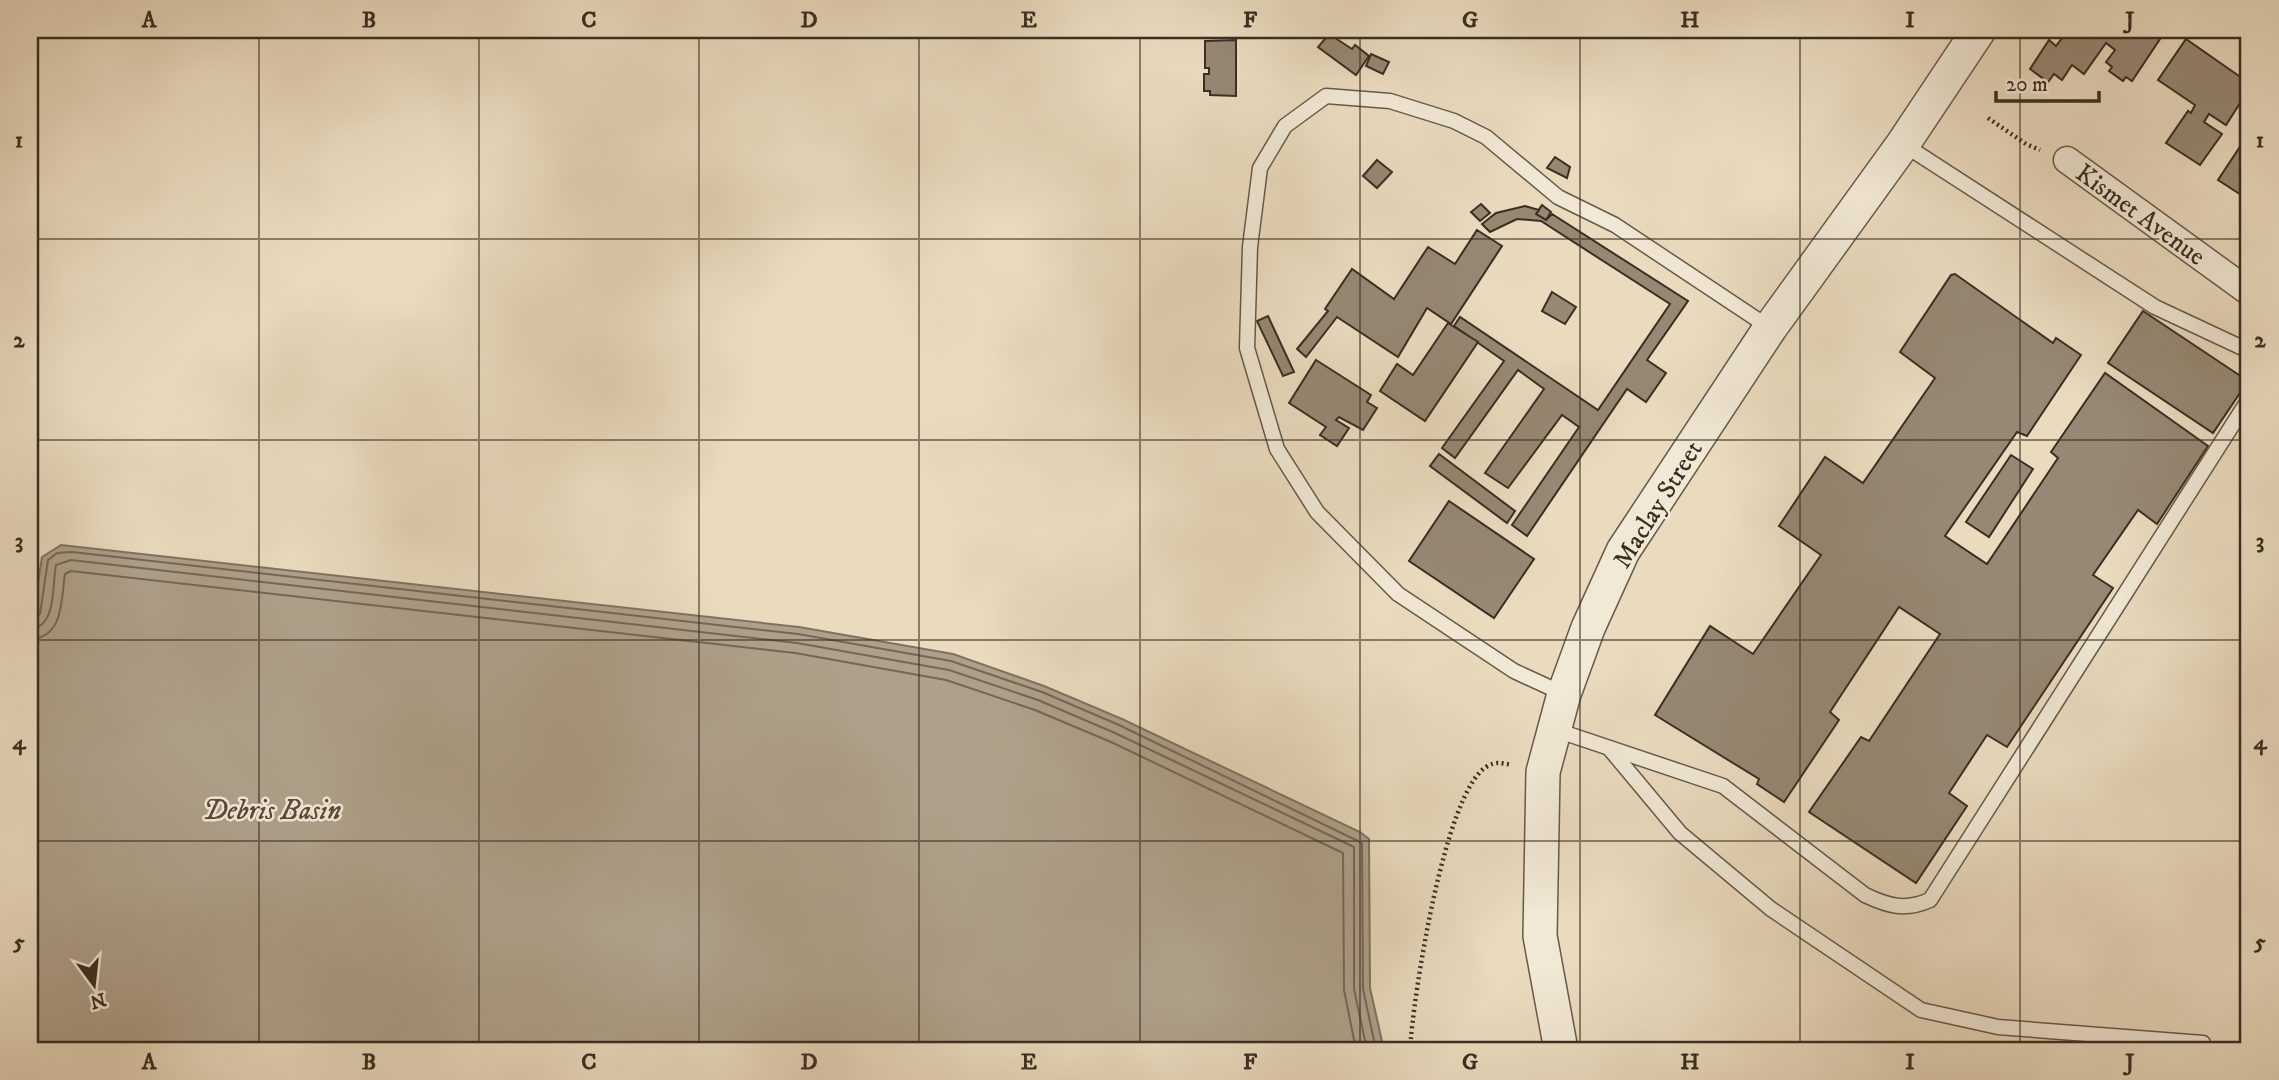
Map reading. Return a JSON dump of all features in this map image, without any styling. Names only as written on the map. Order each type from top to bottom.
[{"type":"street","name":"Maclay Street","points":[[1561,1050],[1541,936],[1543,772],[1564,694],[1588,628],[1623,551],[1770,328],[1903,144],[1979,30]]},
{"type":"street","name":"Kismet Avenue","points":[[2067,160],[2249,292]]},
{"type":"lane","points":[[1564,694],[1514,671],[1398,594],[1317,512],[1277,449],[1247,348],[1250,247],[1260,168],[1285,126],[1326,96],[1390,101],[1454,121],[1486,137],[1558,197],[1615,225],[1770,328]]},
{"type":"lane","points":[[1903,144],[2155,307],[2249,351]]},
{"type":"lane","points":[[1556,730],[1723,786],[1865,895],[1882,904],[1903,907],[1930,900],[2249,400]]},
{"type":"lane","points":[[1608,747],[1690,842],[1771,909],[1921,1010],[1998,1027],[2203,1043]]},
{"type":"path","points":[[1988,118],[2026,144],[2067,160]]},
{"type":"path","points":[[1410,1050],[1427,929],[1449,845],[1471,786],[1484,768],[1497,762],[1543,772]]},
{"type":"water","name":"Debris Basin","points":[[61,545],[799,627],[953,654],[1044,686],[1122,719],[1360,832],[1369,839],[1370,988],[1384,1050],[30,1050],[30,636],[42,557]]},
{"type":"building","points":[[2068,30],[2166,30],[2132,81],[2126,77],[2123,81],[2109,71],[2112,67],[2106,62],[2115,50],[2106,43],[2084,74],[2072,65],[2062,80],[2054,74],[2048,82],[2030,69],[2049,40],[2056,46]]},
{"type":"building","points":[[1329,34],[1352,49],[1355,45],[1369,56],[1356,75],[1318,47]]},
{"type":"building","points":[[2186,39],[2249,83],[2249,89],[2226,125],[2209,114],[2204,122],[2222,134],[2200,165],[2166,143],[2195,105],[2158,80]]},
{"type":"building","points":[[1236,40],[1236,96],[1210,95],[1210,91],[1204,91],[1204,74],[1209,74],[1209,68],[1205,68],[1205,41]]},
{"type":"building","points":[[1371,54],[1389,62],[1383,74],[1366,66]]},
{"type":"building","points":[[2249,133],[2249,200],[2218,180]]},
{"type":"building","points":[[1555,157],[1570,167],[1567,178],[1547,168]]},
{"type":"building","points":[[1377,160],[1392,172],[1377,188],[1363,176]]},
{"type":"building","points":[[1481,204],[1490,213],[1480,221],[1471,212]]},
{"type":"building","points":[[1542,205],[1551,212],[1546,220],[1536,214]]},
{"type":"building","points":[[1525,206],[1539,210],[1536,214],[1546,220],[1552,214],[1688,301],[1647,360],[1666,373],[1646,402],[1627,389],[1527,536],[1512,525],[1579,427],[1562,415],[1508,488],[1485,473],[1544,389],[1518,370],[1455,458],[1442,448],[1504,361],[1454,326],[1460,317],[1598,410],[1670,304],[1541,221],[1517,219],[1490,232],[1482,224],[1496,213]]},
{"type":"building","points":[[1477,230],[1502,246],[1451,324],[1427,308],[1398,357],[1337,317],[1306,357],[1297,349],[1328,311],[1325,309],[1352,269],[1394,299],[1428,247],[1455,264]]},
{"type":"building","points":[[1955,274],[2053,343],[2056,338],[2081,355],[2027,436],[2017,432],[1945,536],[1987,564],[2058,458],[2051,452],[2105,373],[2208,446],[2157,524],[2138,510],[2093,575],[2113,588],[2007,747],[1987,735],[1949,793],[1967,806],[1916,883],[1809,812],[1861,737],[1869,741],[1940,634],[1899,607],[1830,712],[1839,720],[1784,802],[1757,784],[1759,779],[1655,715],[1710,626],[1753,654],[1821,555],[1779,526],[1825,457],[1863,483],[1935,378],[1900,352],[1951,275]]},
{"type":"building","points":[[1552,292],[1576,307],[1565,324],[1542,311]]},
{"type":"building","points":[[2143,311],[2248,381],[2213,433],[2108,363]]},
{"type":"building","points":[[1268,316],[1294,372],[1283,376],[1257,321]]},
{"type":"building","points":[[1448,323],[1478,342],[1425,421],[1380,391],[1397,364],[1413,375]]},
{"type":"building","points":[[1316,360],[1371,395],[1367,402],[1377,408],[1363,430],[1339,417],[1336,420],[1349,428],[1337,446],[1320,435],[1326,427],[1289,403]]},
{"type":"building","points":[[1439,454],[1515,511],[1507,523],[1430,466]]},
{"type":"building","points":[[2011,455],[2033,469],[1989,537],[1966,522]]},
{"type":"building","points":[[1449,501],[1534,559],[1494,618],[1409,561]]}]
